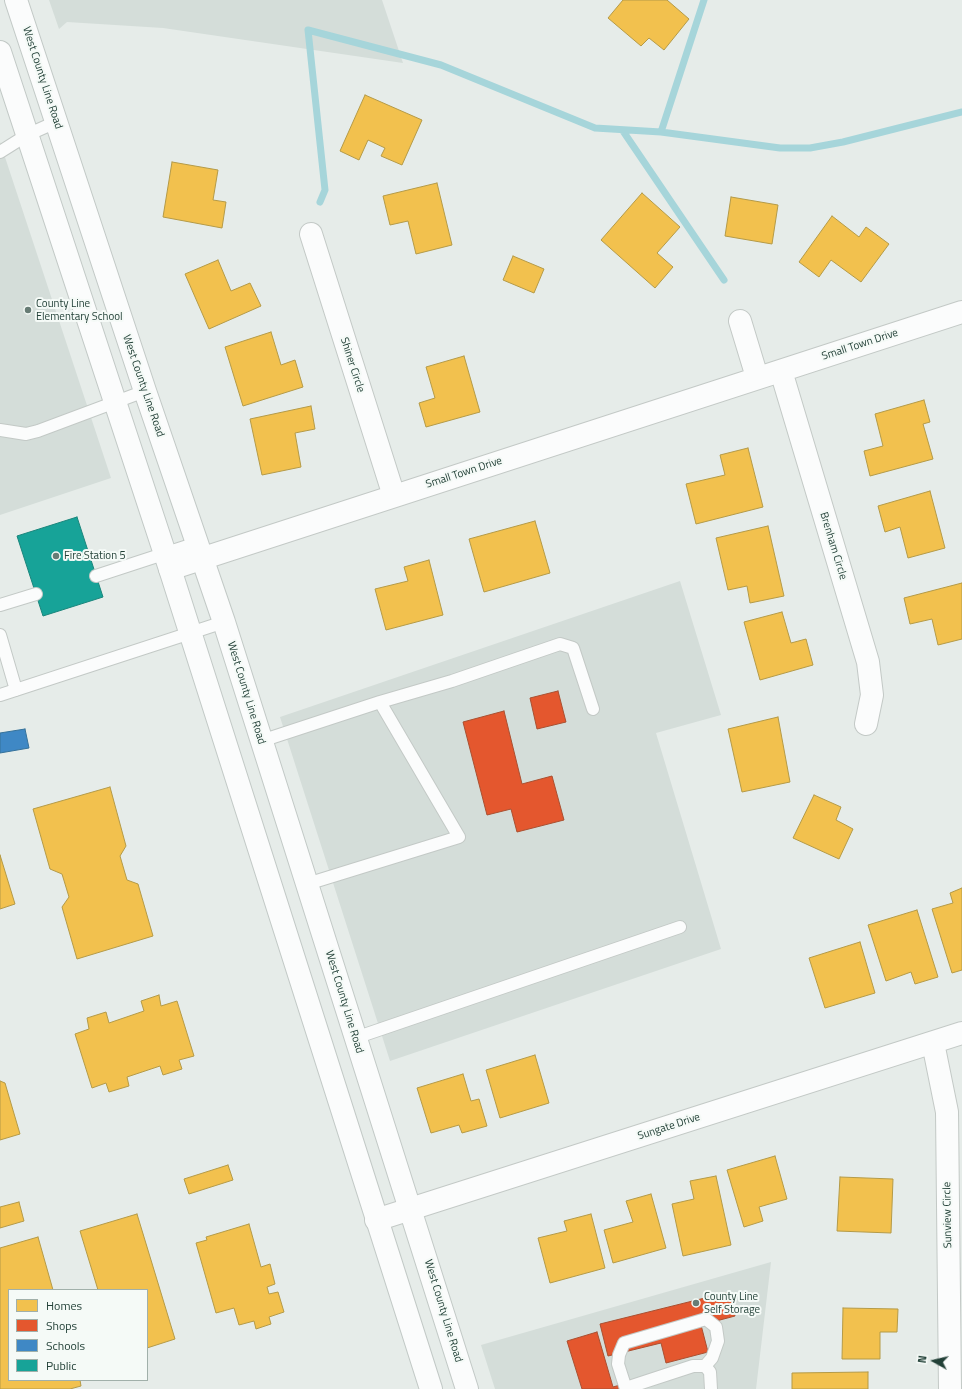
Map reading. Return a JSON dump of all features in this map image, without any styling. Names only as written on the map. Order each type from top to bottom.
[{"type":"main road","name":"West County Line Road","points":[[16,0],[145,391],[224,622],[467,1389]]},
{"type":"main road","points":[[0,52],[167,562],[431,1389]]},
{"type":"main road","name":"Shiner Circle","points":[[311,234],[394,496]]},
{"type":"main road","name":"Small Town Drive","points":[[167,562],[199,551],[394,496],[962,312]]},
{"type":"main road","points":[[740,321],[757,378]]},
{"type":"main road","name":"Brenham Circle","points":[[781,371],[868,662],[872,695],[866,724]]},
{"type":"main road","name":"Sungate Drive","points":[[376,1220],[962,1033]]},
{"type":"main road","name":"Sunview Circle","points":[[933,1043],[947,1112],[950,1389]]},
{"type":"lane","points":[[0,152],[27,135],[56,122]]},
{"type":"lane","points":[[0,430],[26,434],[38,432],[145,391]]},
{"type":"lane","points":[[96,576],[167,562]]},
{"type":"lane","points":[[0,605],[36,594]]},
{"type":"lane","points":[[0,695],[224,622]]},
{"type":"lane","points":[[0,635],[16,690]]},
{"type":"lane","points":[[261,741],[380,702],[452,681],[560,644],[573,648],[592,709]]},
{"type":"lane","points":[[307,884],[459,837],[380,702]]},
{"type":"lane","points":[[355,1038],[680,927]]},
{"type":"lane","points":[[706,1319],[716,1327],[718,1342],[712,1358],[704,1366],[693,1366],[626,1388],[618,1364],[618,1355],[624,1343],[706,1319]]},
{"type":"lane","points":[[704,1366],[710,1372],[711,1389]]},
{"type":"shaded area","points":[[49,0],[382,0],[403,63],[163,28],[67,22],[59,29]]},
{"type":"shaded area","name":"County Line Elementary School","points":[[0,142],[111,478],[0,515]]},
{"type":"shaded area","points":[[680,581],[721,715],[656,733],[721,949],[390,1061],[280,717]]},
{"type":"shaded area","name":"County Line Self Storage","points":[[771,1262],[756,1389],[495,1389],[481,1345]]},
{"type":"building: Homes","points":[[623,0],[667,0],[689,19],[664,50],[649,38],[641,46],[608,18]]},
{"type":"building: Homes","points":[[365,95],[422,120],[402,165],[381,156],[385,148],[368,140],[359,160],[340,151]]},
{"type":"building: Homes","points":[[172,162],[218,170],[213,200],[226,202],[222,228],[163,217]]},
{"type":"building: Homes","points":[[437,183],[452,245],[416,254],[408,221],[390,225],[383,196]]},
{"type":"building: Homes","points":[[642,193],[680,227],[657,253],[673,267],[655,288],[601,240]]},
{"type":"building: Homes","points":[[731,197],[778,205],[772,244],[725,236]]},
{"type":"building: Homes","points":[[832,216],[859,237],[866,227],[889,244],[861,282],[831,260],[819,277],[799,262]]},
{"type":"building: Homes","points":[[513,256],[544,269],[534,293],[503,280]]},
{"type":"building: Homes","points":[[218,260],[231,291],[250,283],[261,306],[209,329],[185,274]]},
{"type":"building: Homes","points":[[271,332],[281,365],[295,360],[303,387],[243,406],[225,347]]},
{"type":"building: Homes","points":[[464,356],[480,412],[426,427],[419,403],[435,398],[426,367]]},
{"type":"building: Homes","points":[[924,400],[930,422],[923,424],[933,459],[870,476],[864,451],[883,446],[875,414]]},
{"type":"building: Homes","points":[[311,406],[315,429],[295,433],[301,467],[262,475],[250,419]]},
{"type":"building: Homes","points":[[748,448],[763,507],[696,524],[686,484],[725,475],[720,455]]},
{"type":"building: Homes","points":[[930,491],[945,548],[908,558],[900,527],[885,532],[878,506]]},
{"type":"building: Homes","points":[[535,521],[550,573],[484,592],[469,539]]},
{"type":"building: Homes","points":[[768,526],[784,596],[750,603],[747,586],[728,590],[716,538]]},
{"type":"building: Homes","points":[[429,560],[443,615],[386,630],[375,589],[408,581],[404,567]]},
{"type":"building: Homes","points":[[962,583],[962,639],[938,645],[932,619],[910,624],[904,598]]},
{"type":"building: Homes","points":[[782,612],[791,643],[806,639],[813,665],[760,680],[744,622]]},
{"type":"building: Homes","points":[[778,717],[790,782],[742,792],[728,729]]},
{"type":"building: Homes","points":[[110,787],[126,846],[120,856],[127,880],[138,884],[153,936],[77,959],[62,907],[69,897],[62,874],[50,869],[33,809]]},
{"type":"building: Homes","points":[[814,795],[841,807],[836,820],[853,829],[839,859],[793,838]]},
{"type":"building: Homes","points":[[0,855],[15,904],[0,909]]},
{"type":"building: Homes","points":[[962,888],[962,970],[952,973],[932,909],[953,903],[950,893]]},
{"type":"building: Homes","points":[[917,910],[938,977],[915,984],[911,972],[886,981],[868,925]]},
{"type":"building: Homes","points":[[860,942],[875,993],[825,1008],[809,958]]},
{"type":"building: Homes","points":[[159,995],[161,1006],[177,1001],[194,1056],[179,1060],[182,1069],[163,1075],[160,1066],[127,1077],[129,1086],[109,1092],[106,1083],[92,1088],[75,1034],[89,1029],[87,1018],[106,1012],[109,1023],[144,1011],[141,1001]]},
{"type":"building: Homes","points":[[535,1055],[549,1103],[500,1118],[486,1070]]},
{"type":"building: Homes","points":[[463,1074],[471,1101],[479,1099],[487,1126],[462,1133],[459,1125],[431,1133],[417,1088]]},
{"type":"building: Homes","points":[[0,1081],[5,1083],[20,1134],[0,1140]]},
{"type":"building: Homes","points":[[775,1156],[787,1199],[759,1207],[763,1221],[744,1227],[727,1170]]},
{"type":"building: Homes","points":[[228,1165],[233,1180],[189,1194],[184,1179]]},
{"type":"building: Homes","points":[[716,1176],[731,1245],[683,1256],[672,1204],[694,1199],[690,1181]]},
{"type":"building: Homes","points":[[840,1177],[893,1179],[891,1233],[837,1231]]},
{"type":"building: Homes","points":[[651,1194],[666,1248],[613,1263],[604,1230],[633,1222],[626,1201]]},
{"type":"building: Homes","points":[[19,1202],[24,1221],[0,1228],[0,1207]]},
{"type":"building: Homes","points":[[137,1214],[175,1339],[148,1348],[148,1289],[98,1289],[80,1231]]},
{"type":"building: Homes","points":[[591,1214],[605,1268],[550,1283],[538,1238],[567,1231],[564,1221]]},
{"type":"building: Homes","points":[[249,1224],[261,1267],[270,1264],[275,1284],[267,1287],[269,1294],[278,1292],[284,1312],[269,1317],[271,1324],[256,1329],[254,1321],[239,1325],[234,1308],[216,1313],[196,1243],[207,1240],[206,1237]]},
{"type":"building: Homes","points":[[38,1237],[53,1289],[8,1289],[8,1381],[80,1381],[81,1386],[70,1389],[0,1389],[0,1248]]},
{"type":"building: Homes","points":[[843,1308],[898,1309],[897,1332],[880,1332],[880,1359],[842,1359]]},
{"type":"building: Homes","points":[[868,1372],[868,1389],[792,1389],[792,1373]]},
{"type":"building: Shops","points":[[558,691],[566,722],[537,729],[530,698]]},
{"type":"building: Shops","points":[[504,711],[522,784],[552,776],[564,820],[517,832],[511,809],[487,815],[463,722]]},
{"type":"building: Shops","points":[[729,1292],[735,1316],[701,1325],[708,1352],[666,1363],[661,1343],[608,1356],[600,1324]]},
{"type":"building: Shops","points":[[597,1332],[613,1387],[620,1385],[621,1389],[582,1389],[567,1341]]},
{"type":"building: Schools","points":[[25,729],[29,748],[0,753],[0,733]]},
{"type":"building: Public","name":"Fire Station 5","points":[[77,517],[103,597],[43,616],[17,536]]},
{"type":"waterway","points":[[661,132],[704,0]]},
{"type":"waterway","points":[[320,202],[325,190],[308,30],[441,65],[595,128],[661,132],[780,148],[810,148],[843,142],[962,112]]},
{"type":"waterway","points":[[623,131],[724,280]]},
{"type":"place","name":"County Line Elementary School","points":[[28,310]]},
{"type":"place","name":"Fire Station 5","points":[[56,556]]},
{"type":"place","name":"County Line Self Storage","points":[[696,1303]]}]
